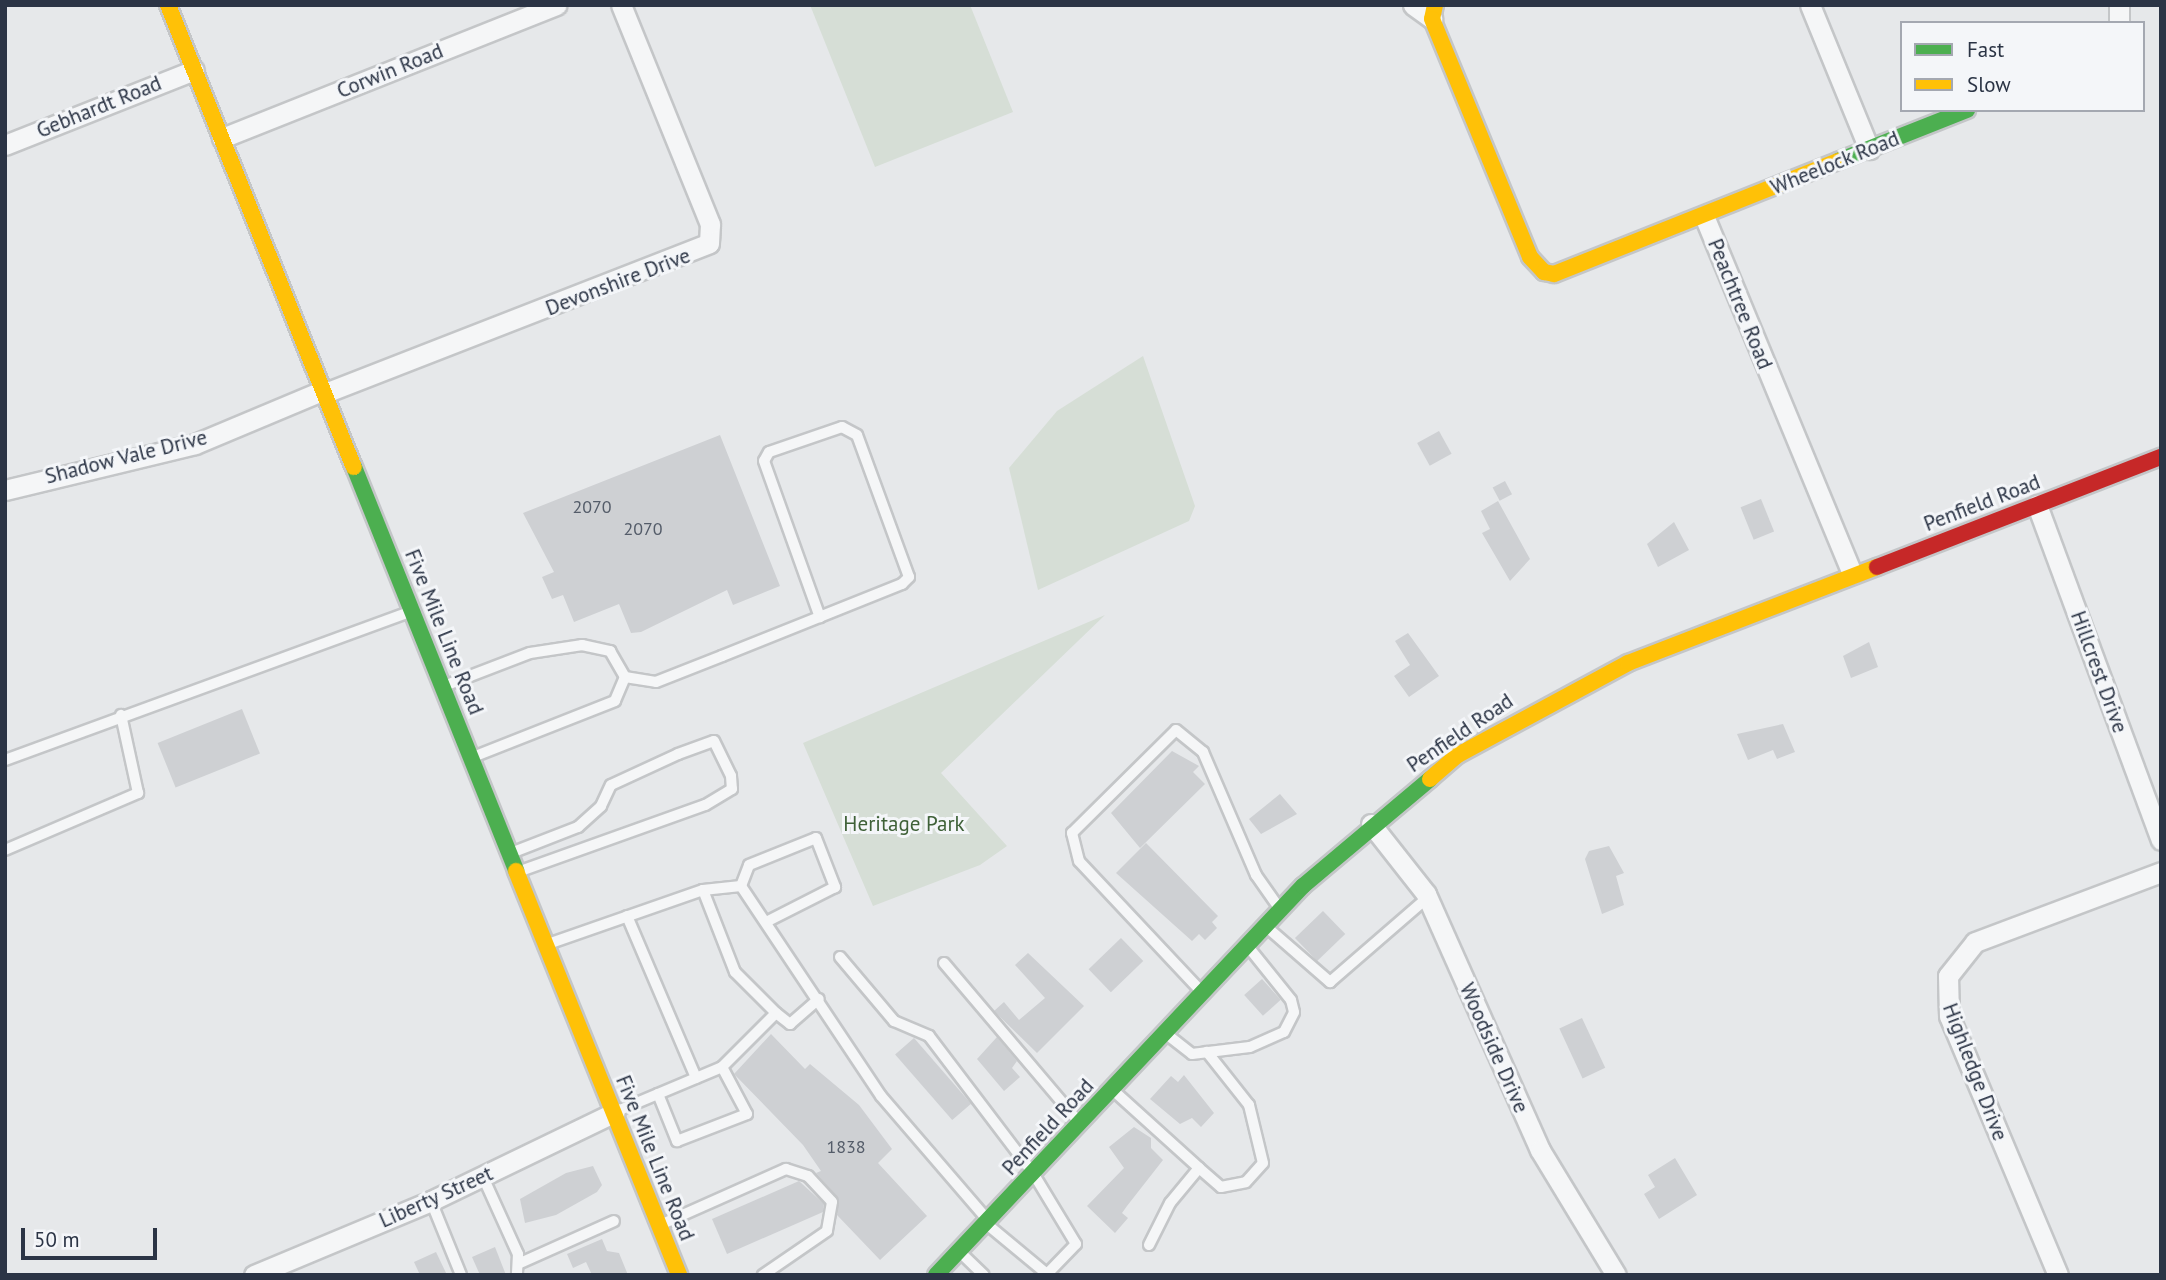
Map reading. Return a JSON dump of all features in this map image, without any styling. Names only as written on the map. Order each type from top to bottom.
[{"type":"main road","name":"Five Mile Line Road","points":[[168,5],[680,1275]]},
{"type":"main road","name":"Peachtree Road","points":[[1434,12],[1536,267],[1554,274],[1704,216]]},
{"type":"main road","name":"Wheelock Road","points":[[1704,216],[1962,112]]},
{"type":"main road","name":"Penfield Road","points":[[936,1275],[1281,910],[1371,824],[1458,755],[1554,698],[1852,574],[2161,457]]},
{"type":"street","name":"Corwin Road","points":[[222,138],[557,5]]},
{"type":"street","name":"Devonshire Drive","points":[[325,392],[709,243],[710,224],[621,5]]},
{"type":"street","name":"Peachtree Road","points":[[1413,5],[1434,12]]},
{"type":"street","points":[[1810,5],[1869,149]]},
{"type":"street","name":"Gebhardt Road","points":[[5,145],[194,70]]},
{"type":"street","name":"Peachtree Road","points":[[1704,216],[1852,574]]},
{"type":"street","name":"Shadow Vale Drive","points":[[5,490],[195,444],[325,392]]},
{"type":"street","name":"Hillcrest Drive","points":[[2037,505],[2161,840]]},
{"type":"street","name":"Woodside Drive","points":[[1371,824],[1427,898],[1540,1150],[1616,1275]]},
{"type":"street","name":"Highledge Drive","points":[[2058,1275],[1950,1016],[1948,976],[1975,943],[2161,872]]},
{"type":"street","name":"Liberty Street","points":[[254,1275],[431,1201],[615,1112]]},
{"type":"lane","points":[[625,677],[656,682],[820,617],[909,577],[857,435],[842,427],[769,452],[764,461],[820,617]]},
{"type":"lane","points":[[5,760],[121,715],[413,610]]},
{"type":"lane","points":[[443,686],[530,653],[582,645],[610,651],[625,677]]},
{"type":"lane","points":[[473,757],[615,701],[625,677]]},
{"type":"lane","points":[[5,850],[138,793],[121,715]]},
{"type":"lane","points":[[1203,993],[1079,861],[1072,833],[1176,730],[1203,752],[1256,875],[1281,910]]},
{"type":"lane","points":[[511,853],[578,827],[601,806],[611,785],[678,754],[715,741],[731,776],[732,789],[705,805],[518,872]]},
{"type":"lane","points":[[741,886],[749,865],[816,838],[835,887],[766,922]]},
{"type":"lane","points":[[547,944],[703,890],[741,886]]},
{"type":"lane","points":[[741,886],[819,999],[881,1096],[987,1222],[1048,1274],[1076,1244],[1033,1173],[929,1036],[894,1021],[840,957]]},
{"type":"lane","points":[[703,890],[735,972],[776,1013],[790,1024],[819,999]]},
{"type":"lane","points":[[1266,926],[1330,982],[1427,898]]},
{"type":"lane","points":[[627,916],[695,1078]]},
{"type":"lane","points":[[1166,1032],[1181,1049],[1207,1052],[1250,1047],[1284,1032],[1294,1012],[1280,979],[1247,947]]},
{"type":"lane","points":[[944,963],[1080,1123]]},
{"type":"lane","points":[[615,1112],[722,1067],[776,1013]]},
{"type":"lane","points":[[1112,1089],[1220,1186],[1246,1182],[1263,1163],[1249,1105],[1207,1052]]},
{"type":"lane","points":[[659,1094],[677,1141],[747,1114],[722,1067]]},
{"type":"lane","points":[[1149,1245],[1170,1203],[1199,1168]]},
{"type":"lane","points":[[660,1225],[786,1169],[808,1176],[832,1202],[827,1231],[763,1275]]},
{"type":"lane","points":[[483,1177],[518,1269],[614,1221]]},
{"type":"lane","points":[[431,1201],[461,1275]]},
{"type":"lane","points":[[959,1251],[984,1275]]},
{"type":"green space","points":[[810,5],[970,5],[1013,112],[875,167]]},
{"type":"green space","points":[[1143,356],[1195,506],[1189,521],[1038,590],[1009,468],[1057,411]]},
{"type":"green space","name":"Heritage Park","points":[[1105,615],[941,773],[1007,846],[980,865],[873,906],[803,743]]},
{"type":"building","points":[[1439,431],[1452,454],[1430,466],[1417,443]]},
{"type":"building","points":[[720,435],[780,586],[733,605],[727,590],[641,632],[631,633],[619,604],[574,622],[563,595],[552,599],[542,577],[554,572],[523,513]]},
{"type":"building","points":[[1505,481],[1512,494],[1500,501],[1493,488]]},
{"type":"building","points":[[1761,499],[1774,531],[1754,540],[1741,507]]},
{"type":"building","points":[[1498,501],[1530,559],[1510,581],[1482,533],[1490,529],[1481,511]]},
{"type":"building","points":[[1674,522],[1689,550],[1658,567],[1647,544]]},
{"type":"building","points":[[1408,633],[1439,676],[1409,697],[1394,676],[1410,665],[1395,641]]},
{"type":"building","points":[[1869,642],[1878,667],[1851,678],[1843,656]]},
{"type":"building","points":[[242,709],[260,754],[176,788],[158,743]]},
{"type":"building","points":[[1783,724],[1795,752],[1777,759],[1773,750],[1748,760],[1737,734]]},
{"type":"building","points":[[1172,751],[1199,766],[1193,772],[1205,784],[1140,848],[1111,813]]},
{"type":"building","points":[[1280,794],[1297,814],[1261,834],[1249,819]]},
{"type":"building","points":[[1146,843],[1218,916],[1212,922],[1217,928],[1205,940],[1199,934],[1192,941],[1116,873]]},
{"type":"building","points":[[1609,846],[1624,873],[1616,876],[1624,905],[1602,914],[1585,859],[1589,851]]},
{"type":"building","points":[[1323,911],[1345,934],[1317,961],[1295,938]]},
{"type":"building","points":[[1121,938],[1143,961],[1111,992],[1089,969]]},
{"type":"building","points":[[1028,953],[1084,1006],[1037,1053],[994,1011],[1004,1002],[1019,1020],[1045,998],[1015,965]]},
{"type":"building","points":[[1262,979],[1281,1000],[1263,1016],[1244,995]]},
{"type":"building","points":[[1582,1018],[1605,1068],[1583,1078],[1559,1029]]},
{"type":"building","points":[[771,1034],[805,1069],[810,1064],[859,1105],[892,1149],[878,1163],[927,1216],[880,1260],[837,1215],[839,1199],[816,1173],[821,1171],[803,1145],[734,1074]]},
{"type":"building","points":[[997,1037],[1017,1061],[1012,1068],[1020,1077],[1004,1091],[977,1059]]},
{"type":"building","points":[[914,1038],[971,1104],[952,1120],[895,1054]]},
{"type":"building","points":[[1184,1075],[1214,1113],[1201,1127],[1192,1118],[1180,1124],[1150,1099],[1171,1076],[1178,1082]]},
{"type":"building","points":[[1134,1127],[1151,1138],[1151,1148],[1163,1160],[1122,1213],[1128,1218],[1115,1233],[1087,1206],[1124,1168],[1109,1147]]},
{"type":"building","points":[[1675,1158],[1697,1195],[1659,1219],[1644,1194],[1655,1187],[1648,1175]]},
{"type":"building","points":[[593,1166],[602,1185],[597,1192],[556,1215],[525,1223],[520,1199],[566,1173]]},
{"type":"building","points":[[799,1181],[824,1204],[823,1212],[727,1254],[712,1219]]},
{"type":"building","points":[[602,1239],[607,1251],[619,1253],[628,1275],[592,1275],[586,1262],[573,1268],[567,1254]]},
{"type":"building","points":[[495,1247],[506,1275],[480,1275],[472,1257]]},
{"type":"building","points":[[436,1252],[447,1275],[420,1275],[414,1262]]},
{"type":"traffic: fast","points":[[1838,161],[1962,112]]},
{"type":"traffic: fast","points":[[354,467],[516,871]]},
{"type":"traffic: fast","points":[[936,1275],[1303,886],[1430,779]]},
{"type":"traffic: slow","points":[[168,5],[354,467]]},
{"type":"traffic: slow","points":[[1435,5],[1432,19],[1530,257],[1544,272],[1554,274],[1838,161]]},
{"type":"traffic: slow","points":[[1430,779],[1458,755],[1628,663],[1877,567]]},
{"type":"traffic: slow","points":[[516,871],[679,1275]]},
{"type":"traffic: jam","points":[[1877,567],[2161,457]]}]
